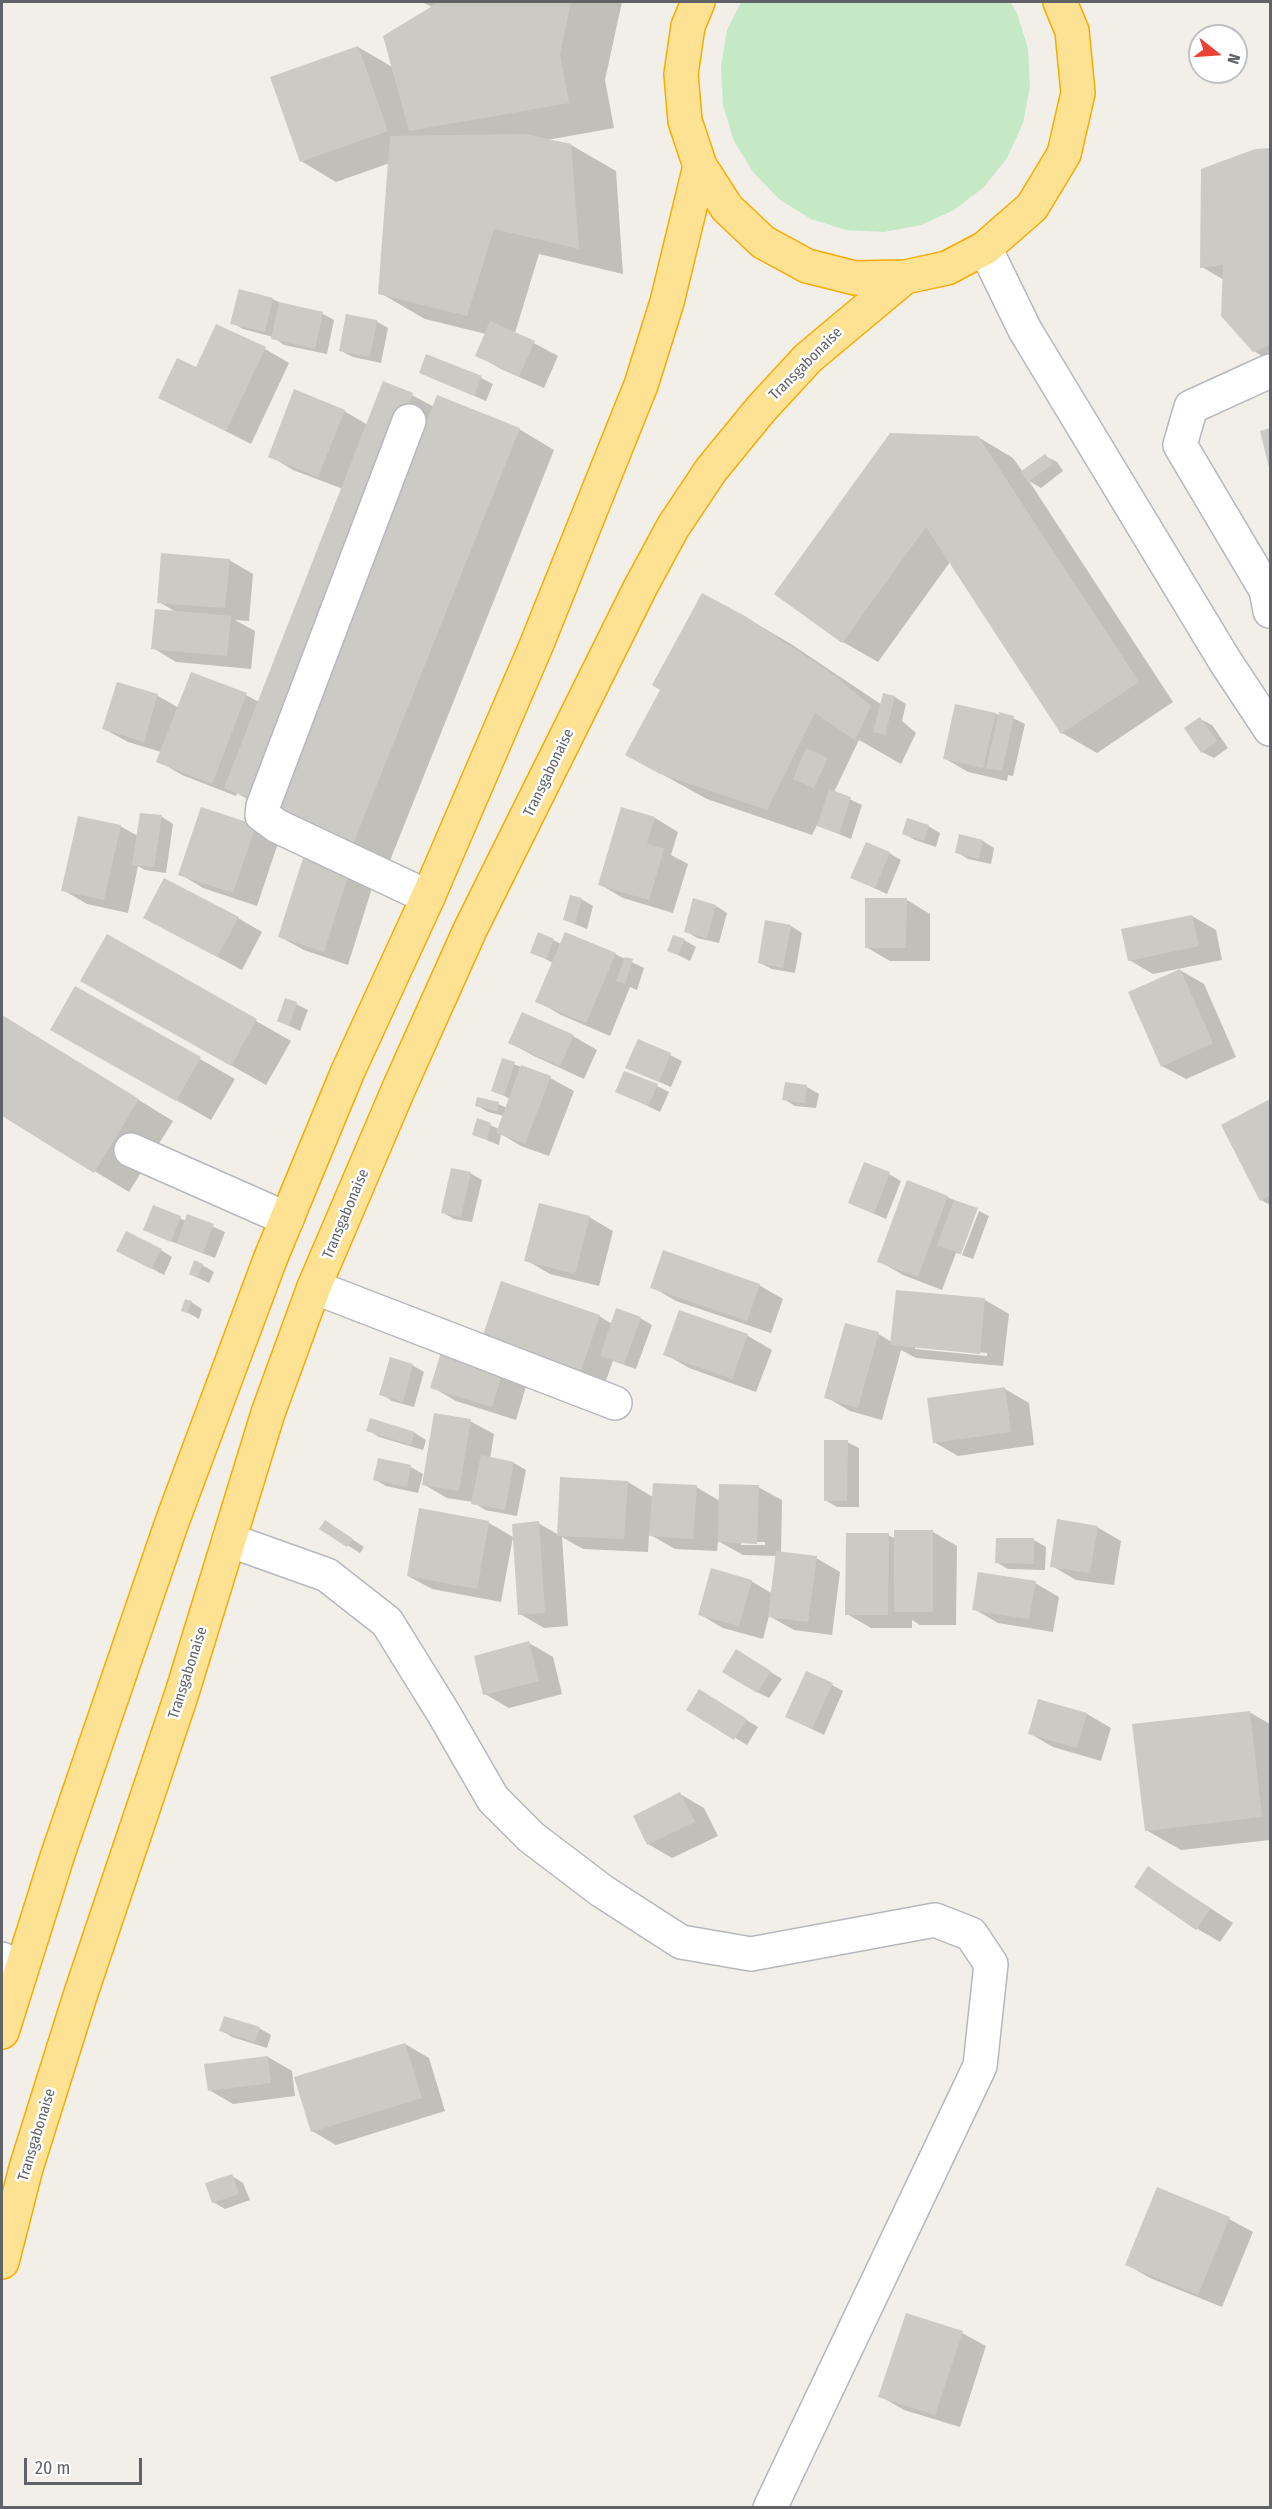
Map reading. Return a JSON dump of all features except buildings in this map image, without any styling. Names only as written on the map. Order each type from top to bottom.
[{"type":"highway","points":[[699,2],[688,26],[681,74],[685,121],[700,166],[727,208],[763,242],[807,266],[855,278],[905,278],[947,268],[985,248],[1032,207],[1064,154],[1078,93],[1069,11]]},
{"type":"highway","points":[[2,2032],[11,1965],[172,1522],[287,1219],[348,1071],[428,897],[536,646],[641,385],[664,313],[700,166]]},
{"type":"highway","name":"Transgabonaise","points":[[2,2262],[26,2168],[81,1993],[181,1696],[268,1413],[314,1287],[470,930],[640,588],[673,527],[711,470],[761,409],[808,358],[905,278]]},
{"type":"street","points":[[985,248],[1026,330],[1225,661],[1270,729]]},
{"type":"street","points":[[1270,371],[1191,407],[1180,445],[1266,590],[1270,611]]},
{"type":"street","points":[[409,421],[263,806],[262,815],[277,826],[428,897]]},
{"type":"street","points":[[131,1150],[287,1219]]},
{"type":"street","points":[[314,1287],[615,1403]]},
{"type":"street","points":[[230,1540],[327,1575],[387,1622],[493,1799],[531,1837],[602,1892],[681,1942],[751,1954],[935,1920],[971,1934],[991,1964],[980,2066],[771,2508]]},
{"type":"green space","points":[[741,2],[1010,2],[1017,13],[1028,49],[1030,86],[1023,123],[1007,158],[984,187],[954,210],[921,225],[884,232],[846,230],[811,219],[779,199],[753,172],[734,141],[723,105],[721,67],[727,30]]}]
